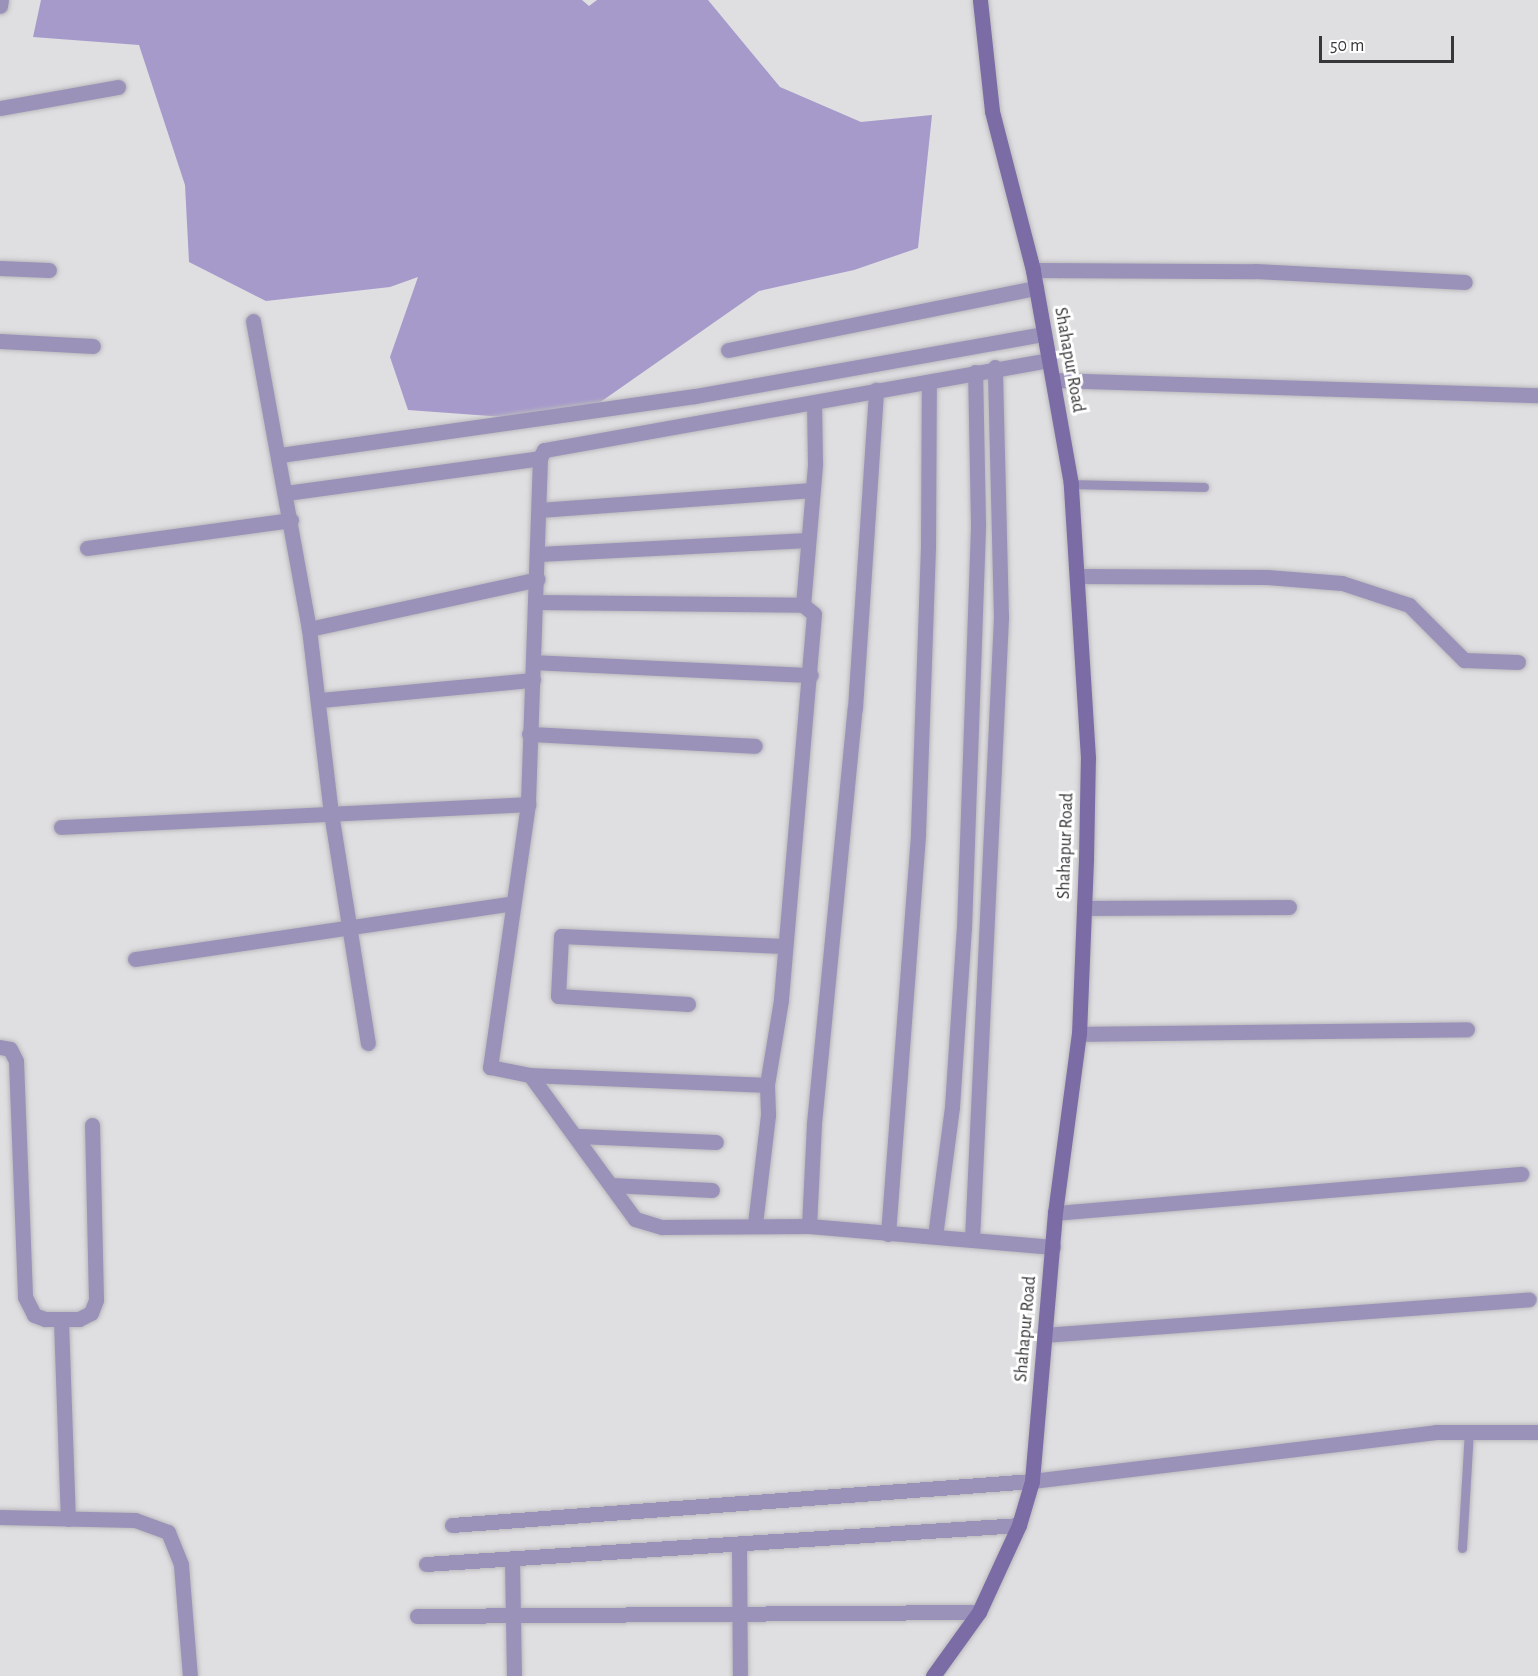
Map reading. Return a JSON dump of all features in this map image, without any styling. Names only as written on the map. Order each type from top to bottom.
[{"type":"main road","name":"Shahapur Road","points":[[933,1676],[979,1612],[1019,1526],[1032,1481],[1055,1213],[1079,1034],[1084,908],[1088,758],[1071,484],[1033,270],[993,111],[980,0]]},
{"type":"street","points":[[0,6],[1,0]]},
{"type":"street","points":[[0,108],[118,87]]},
{"type":"street","points":[[0,268],[50,270]]},
{"type":"street","points":[[1033,270],[1255,271],[1465,282]]},
{"type":"street","points":[[728,350],[1036,288]]},
{"type":"street","points":[[253,321],[280,455],[309,629],[320,700],[331,813],[353,927],[368,1043]]},
{"type":"street","points":[[280,455],[695,396],[1044,334]]},
{"type":"street","points":[[0,341],[93,346]]},
{"type":"street","points":[[286,493],[540,458],[554,446],[814,403],[929,382],[995,367],[1049,360]]},
{"type":"street","points":[[972,1239],[1001,618],[995,367]]},
{"type":"street","points":[[935,1236],[952,1107],[963,939],[977,545],[975,372]]},
{"type":"street","points":[[1053,380],[1538,395]]},
{"type":"street","points":[[888,1234],[918,833],[928,547],[929,382]]},
{"type":"street","points":[[809,1226],[814,1124],[849,779],[876,390]]},
{"type":"street","points":[[804,605],[812,490],[814,403]]},
{"type":"street","points":[[540,458],[539,554],[528,804],[490,1067],[530,1075],[767,1085]]},
{"type":"street","points":[[539,510],[812,490]]},
{"type":"street","points":[[87,548],[291,520]]},
{"type":"street","points":[[539,554],[808,540]]},
{"type":"street","points":[[1077,576],[1267,577],[1342,583],[1409,605],[1464,660],[1518,662]]},
{"type":"street","points":[[309,629],[538,579]]},
{"type":"street","points":[[537,602],[804,605],[814,614],[816,630],[767,1085],[768,1115],[755,1224]]},
{"type":"street","points":[[533,662],[811,675]]},
{"type":"street","points":[[320,700],[534,680]]},
{"type":"street","points":[[530,734],[755,746]]},
{"type":"street","points":[[61,826],[528,804]]},
{"type":"street","points":[[135,959],[513,903]]},
{"type":"street","points":[[1084,908],[1289,907]]},
{"type":"street","points":[[688,1004],[558,996],[561,936],[783,946]]},
{"type":"street","points":[[1079,1034],[1467,1029]]},
{"type":"street","points":[[0,1047],[10,1049],[16,1060],[25,1297],[34,1315],[61,1321],[91,1313],[96,1300],[92,1125]]},
{"type":"street","points":[[530,1075],[579,1136],[635,1219],[662,1227],[755,1224],[809,1226],[1053,1247]]},
{"type":"street","points":[[579,1136],[716,1142]]},
{"type":"street","points":[[1055,1213],[1521,1174]]},
{"type":"street","points":[[611,1185],[712,1191]]},
{"type":"street","points":[[1044,1335],[1529,1299]]},
{"type":"street","points":[[61,1321],[68,1519]]},
{"type":"street","points":[[452,1526],[1032,1481],[1469,1430],[1538,1432]]},
{"type":"street","points":[[0,1518],[135,1520],[168,1532],[181,1565],[190,1676]]},
{"type":"street","points":[[426,1564],[512,1562],[1019,1526]]},
{"type":"street","points":[[740,1545],[740,1676]]},
{"type":"street","points":[[512,1562],[514,1676]]},
{"type":"street","points":[[417,1616],[740,1616],[979,1612]]},
{"type":"lane","points":[[1071,484],[1204,487]]},
{"type":"lane","points":[[1462,1548],[1469,1430]]},
{"type":"shaded area","points":[[41,0],[582,0],[589,6],[597,0],[708,0],[780,87],[861,122],[932,115],[918,248],[854,270],[759,291],[589,410],[504,417],[408,410],[390,357],[418,277],[390,287],[266,301],[189,262],[185,185],[139,45],[33,37]]}]
